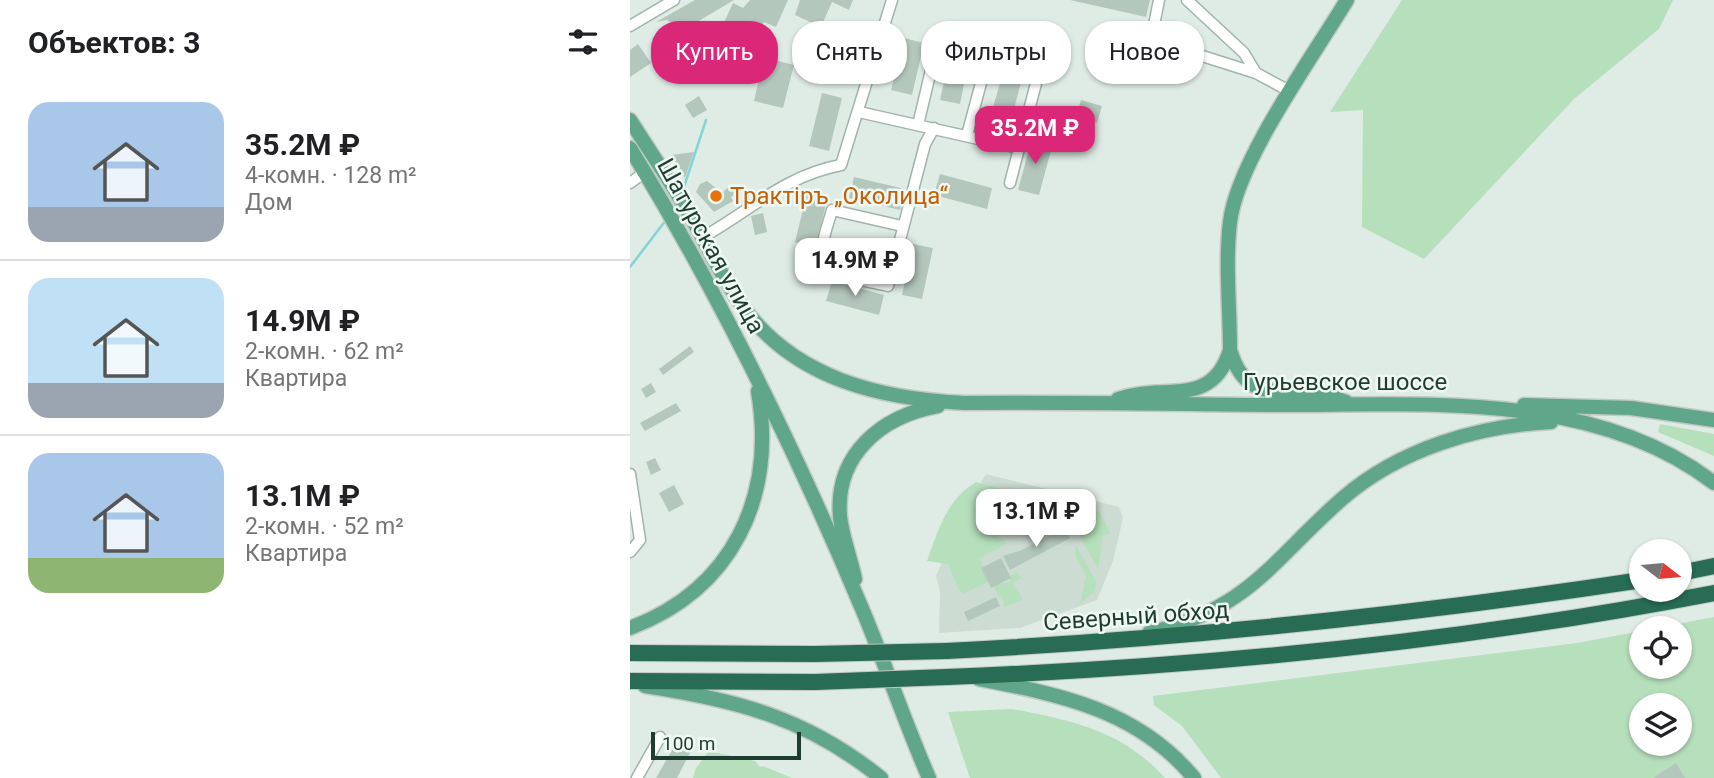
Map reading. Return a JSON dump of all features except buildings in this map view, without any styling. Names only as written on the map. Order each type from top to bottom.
[{"type":"highway","points":[[1692,571],[1714,566]]},
{"type":"highway","name":"Северный обход","points":[[630,653],[947,651],[1089,643],[1381,617],[1629,582]]},
{"type":"highway","name":"Северный обход","points":[[630,683],[815,682],[967,677],[1213,661],[1348,647],[1572,617],[1714,593]]},
{"type":"main road","points":[[1347,0],[1266,132],[1240,186],[1230,221],[1230,350],[1234,364],[1244,378],[1259,390],[1322,393],[1357,406]]},
{"type":"main road","name":"Шатурская улица","points":[[630,120],[706,243]]},
{"type":"main road","name":"Шатурская улица","points":[[630,148],[751,366]]},
{"type":"main road","points":[[706,243],[745,309],[774,340],[797,359],[825,374],[866,390],[960,402]]},
{"type":"main road","points":[[1106,403],[1138,392],[1204,387],[1218,377],[1230,350]]},
{"type":"main road","points":[[751,366],[862,610],[929,778]]},
{"type":"main road","points":[[630,628],[666,611],[707,579],[744,528],[756,493],[762,454],[762,422],[751,366]]},
{"type":"main road","points":[[862,610],[840,516],[845,476],[866,440],[884,424],[914,411],[960,402]]},
{"type":"main road","name":"Гурьевское шоссе","points":[[960,402],[1489,405],[1566,421],[1650,444],[1676,457],[1714,483]]},
{"type":"main road","points":[[1489,405],[1606,406],[1714,421]]},
{"type":"main road","points":[[1089,643],[1158,631],[1227,604],[1260,580],[1345,496],[1409,456],[1434,445],[1482,433],[1566,421]]},
{"type":"main road","points":[[967,677],[1059,695],[1104,709],[1163,746],[1194,778]]},
{"type":"main road","points":[[630,683],[723,700],[780,717],[833,743],[881,778]]},
{"type":"street","points":[[630,26],[674,0]]},
{"type":"street","name":"Шатурская улица","points":[[706,243],[785,183],[814,170],[841,165],[892,0]]},
{"type":"street","points":[[1159,0],[1152,35],[1158,42],[1256,74],[1291,92]]},
{"type":"street","points":[[1187,0],[1244,53],[1256,74]]},
{"type":"street","points":[[918,125],[928,84]]},
{"type":"street","points":[[967,135],[981,84]]},
{"type":"street","points":[[1010,183],[1036,84]]},
{"type":"street","points":[[859,112],[1018,148]]},
{"type":"street","points":[[902,226],[832,210],[822,249],[828,264],[842,274],[888,286],[925,144],[934,128]]},
{"type":"street","points":[[630,183],[645,172]]},
{"type":"street","points":[[630,474],[640,530],[640,540],[630,552]]},
{"type":"street","points":[[637,778],[660,737]]},
{"type":"shaded area","points":[[986,474],[1119,507],[1123,518],[1113,561],[1097,600],[1020,628],[939,633],[940,592],[936,576],[967,506]]},
{"type":"green space","points":[[1402,0],[1673,0],[1659,29],[1574,99],[1424,259],[1362,227],[1363,110],[1330,112]]},
{"type":"green space","points":[[1660,424],[1714,434],[1714,456],[1658,432]]},
{"type":"green space","points":[[976,482],[1000,489],[1013,506],[1010,515],[1004,512],[996,536],[1005,540],[1004,546],[979,558],[990,581],[963,594],[948,564],[927,561],[950,507]]},
{"type":"green space","points":[[1063,505],[1091,516],[1099,510],[1110,533],[1103,536],[1098,570]]},
{"type":"green space","points":[[1076,545],[1096,582],[1095,591],[1080,604],[1086,576],[1075,555]]},
{"type":"green space","points":[[1017,572],[1021,578],[1013,583],[1023,600],[1004,607],[1002,596],[999,597],[993,585],[1011,582],[1009,577]]},
{"type":"green space","points":[[1714,617],[1714,778],[1221,778],[1182,726],[1154,705],[1153,696],[1577,643],[1629,633],[1629,679],[1692,679],[1692,621]]},
{"type":"green space","points":[[1012,709],[1076,723],[1114,738],[1149,762],[1165,778],[970,778],[948,712]]},
{"type":"green space","points":[[709,751],[755,761],[760,767],[792,778],[693,778],[696,768]]},
{"type":"waterway","points":[[682,193],[706,120]]},
{"type":"waterway","points":[[630,267],[666,220]]},
{"type":"place","name":"Трактiръ „Околица“","points":[[716,196]]}]
